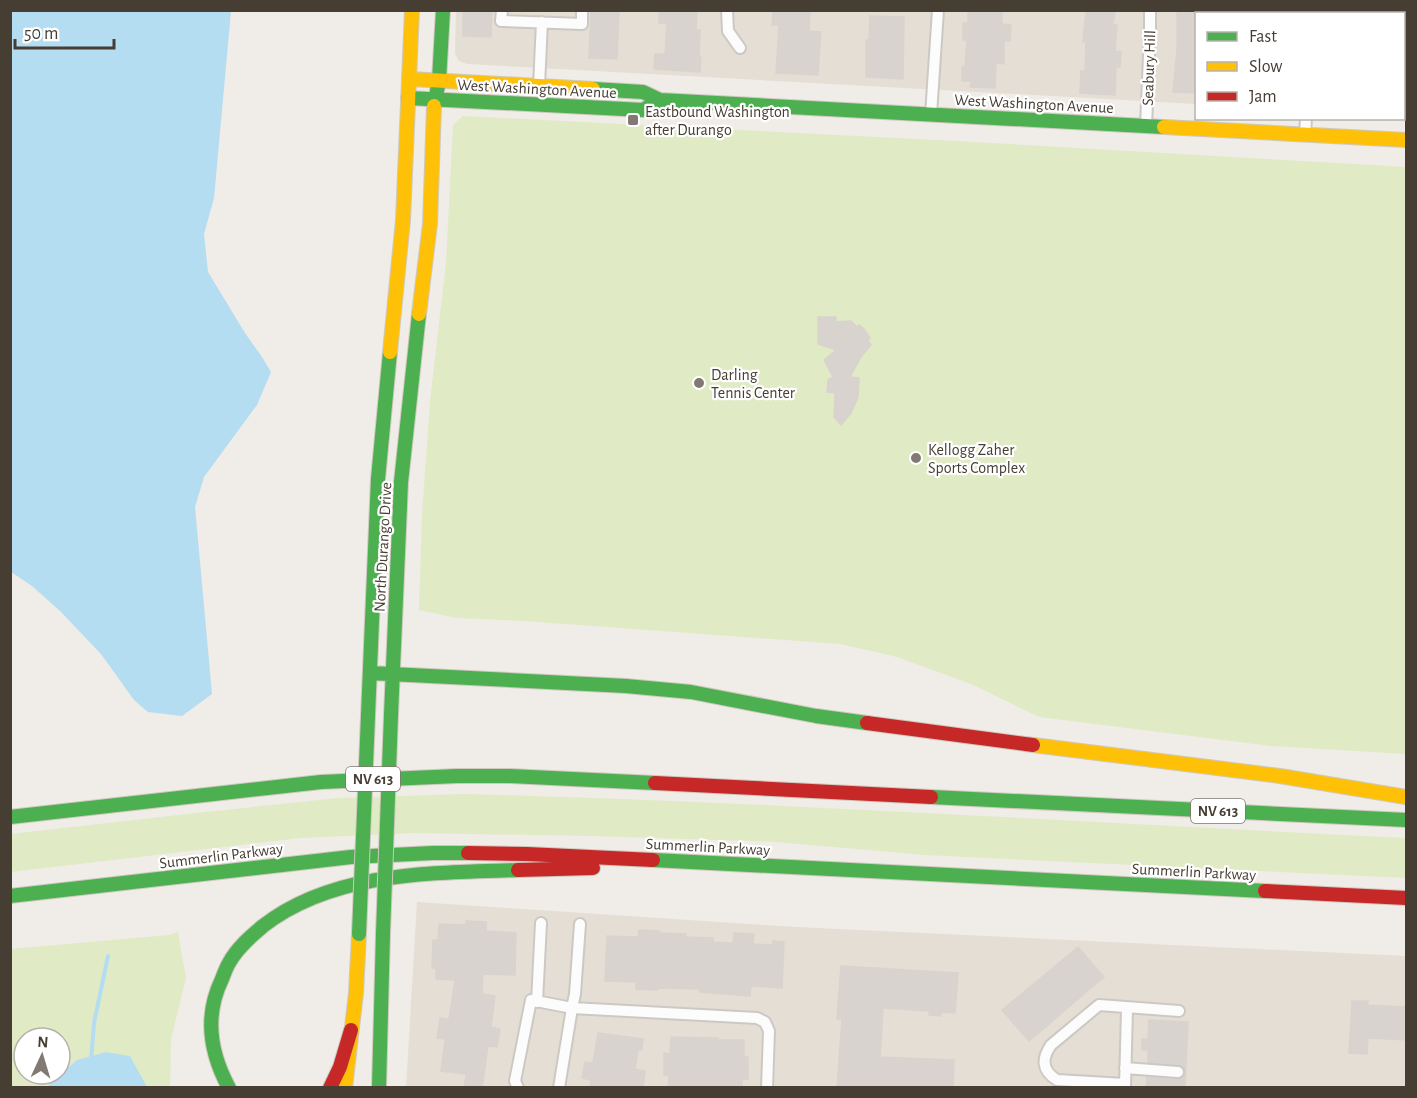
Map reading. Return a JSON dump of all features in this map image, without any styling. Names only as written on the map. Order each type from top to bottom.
[{"type":"main road","name":"North Durango Drive","points":[[345,1088],[356,993],[378,479],[404,220],[412,10]]},
{"type":"main road","name":"North Durango Drive","points":[[379,1088],[392,675],[401,482],[430,224],[434,99],[439,81],[443,10]]},
{"type":"main road","name":"West Washington Avenue","points":[[410,79],[643,92],[660,100],[1407,140]]},
{"type":"main road","name":"West Washington Avenue","points":[[408,98],[643,110],[660,100]]},
{"type":"main road","points":[[370,673],[626,686],[691,692],[816,716],[939,734],[1280,776],[1407,797]]},
{"type":"main road","name":"NV 613","points":[[10,817],[321,782],[468,776],[1407,820]]},
{"type":"main road","name":"Summerlin Parkway","points":[[10,896],[351,856],[433,853],[527,854],[1407,898]]},
{"type":"main road","points":[[229,1088],[215,1056],[210,1028],[213,999],[225,968],[243,944],[262,927],[287,910],[331,891],[407,875],[727,864]]},
{"type":"main road","points":[[330,1088],[344,1058],[351,1030]]},
{"type":"street","points":[[502,16],[542,22],[582,24],[582,10]]},
{"type":"street","points":[[727,10],[728,31],[740,48]]},
{"type":"street","points":[[931,114],[938,10]]},
{"type":"street","name":"Seabury Hill","points":[[1146,126],[1150,10]]},
{"type":"street","points":[[539,86],[542,22]]},
{"type":"street","points":[[1305,134],[1306,120]]},
{"type":"street","points":[[537,1002],[541,923]]},
{"type":"street","points":[[559,1088],[575,994],[580,924]]},
{"type":"street","points":[[518,1088],[515,1081],[531,1000],[572,1008],[757,1018],[765,1022],[769,1031],[767,1088]]},
{"type":"street","points":[[1127,1008],[1125,1086],[1057,1080],[1052,1077],[1044,1060],[1046,1052],[1099,1005],[1179,1011]]},
{"type":"street","points":[[1125,1068],[1178,1072]]},
{"type":"shaded area","points":[[456,10],[1406,11],[1406,116],[1405,12],[1195,12],[1195,104],[467,64],[459,61],[455,54]]},
{"type":"shaded area","points":[[417,902],[796,927],[1406,956],[1406,1087],[406,1088]]},
{"type":"green space","name":"Kellogg Zaher Sports Complex","points":[[463,116],[1406,167],[1406,754],[1271,746],[1039,717],[971,684],[897,657],[840,644],[457,618],[419,610],[422,515],[430,401],[446,263],[453,125]]},
{"type":"green space","points":[[464,794],[817,807],[1406,838],[1406,878],[924,855],[776,842],[412,833],[301,838],[11,872],[10,834],[338,798]]},
{"type":"green space","points":[[178,932],[186,978],[171,1039],[170,1087],[11,1088],[11,949],[169,935]]},
{"type":"water","points":[[10,11],[231,11],[214,198],[204,234],[208,272],[271,372],[257,405],[204,477],[195,507],[212,694],[182,716],[148,712],[134,700],[101,654],[60,611],[32,586],[11,572]]},
{"type":"water","points":[[106,1052],[130,1056],[147,1087],[46,1087],[72,1086],[72,1064],[77,1060]]},
{"type":"building","points":[[463,10],[492,10],[491,37],[463,36]]},
{"type":"building","points":[[591,10],[619,10],[617,59],[589,58]]},
{"type":"building","points":[[659,10],[697,10],[696,30],[700,30],[700,72],[654,69],[655,54],[665,54],[667,24],[659,23]]},
{"type":"building","points":[[773,10],[810,10],[809,31],[821,32],[818,75],[776,73],[779,25],[772,25]]},
{"type":"building","points":[[968,10],[1002,10],[1002,24],[1011,25],[1010,41],[1004,41],[1004,64],[996,63],[995,88],[970,87],[971,81],[962,81],[967,40],[963,40],[963,23],[968,23]]},
{"type":"building","points":[[1086,10],[1115,10],[1113,25],[1117,25],[1115,51],[1121,52],[1120,67],[1116,67],[1115,95],[1080,93],[1081,71],[1085,71],[1086,42],[1083,42]]},
{"type":"building","points":[[1177,10],[1197,10],[1195,12],[1195,93],[1173,92],[1177,49]]},
{"type":"building","points":[[870,16],[904,17],[903,79],[866,77],[866,40],[869,40]]},
{"type":"building","points":[[818,317],[836,317],[836,322],[851,321],[857,327],[859,325],[864,329],[870,338],[868,340],[871,345],[850,377],[859,378],[858,397],[851,413],[841,425],[834,417],[835,393],[827,392],[828,380],[833,377],[824,360],[836,350],[818,344]]},
{"type":"building","points":[[466,921],[486,922],[486,931],[516,933],[515,975],[483,974],[482,994],[495,996],[491,1027],[500,1029],[497,1047],[488,1046],[482,1088],[464,1088],[466,1074],[441,1071],[445,1039],[437,1038],[440,1018],[449,1019],[455,980],[436,979],[436,969],[432,968],[433,940],[438,940],[439,924],[466,925]]},
{"type":"building","points":[[639,930],[686,934],[686,937],[713,938],[713,942],[733,943],[734,933],[754,934],[753,944],[773,945],[773,941],[784,942],[782,988],[751,986],[750,996],[700,992],[700,989],[636,989],[636,982],[605,981],[607,936],[638,937]]},
{"type":"building","points":[[1078,947],[1104,977],[1029,1041],[1002,1010]]},
{"type":"building","points":[[841,966],[958,973],[955,1013],[941,1012],[941,1016],[929,1015],[929,1011],[883,1008],[880,1057],[954,1060],[953,1088],[837,1088],[842,1019],[837,1019]]},
{"type":"building","points":[[1352,1001],[1368,1001],[1367,1005],[1407,1007],[1407,1040],[1368,1038],[1367,1054],[1349,1053]]},
{"type":"building","points":[[1149,1020],[1188,1022],[1185,1088],[1146,1088],[1147,1077],[1178,1079],[1184,1077],[1185,1072],[1184,1068],[1179,1065],[1148,1062],[1148,1050],[1142,1050],[1142,1039],[1148,1039]]},
{"type":"building","points":[[598,1033],[643,1039],[642,1050],[638,1050],[635,1069],[645,1071],[643,1088],[590,1088],[591,1080],[582,1078],[585,1062],[593,1063]]},
{"type":"building","points":[[671,1037],[744,1040],[744,1057],[748,1057],[748,1079],[742,1079],[742,1088],[668,1088],[669,1075],[664,1075],[664,1053],[670,1054]]},
{"type":"waterway","points":[[91,1061],[94,1023],[108,956]]},
{"type":"traffic: fast","points":[[434,106],[439,81],[443,10]]},
{"type":"traffic: fast","points":[[593,89],[643,92],[660,100],[1164,127]]},
{"type":"traffic: fast","points":[[408,98],[643,110],[660,100]]},
{"type":"traffic: fast","points":[[391,715],[401,482],[419,314]]},
{"type":"traffic: fast","points":[[368,716],[378,479],[390,352]]},
{"type":"traffic: fast","points":[[370,673],[626,686],[691,692],[816,716],[867,723]]},
{"type":"traffic: fast","points":[[383,933],[391,715]]},
{"type":"traffic: fast","points":[[359,934],[368,716]]},
{"type":"traffic: fast","points":[[10,817],[321,782],[510,776],[655,783]]},
{"type":"traffic: fast","points":[[931,797],[1406,820]]},
{"type":"traffic: fast","points":[[10,896],[351,857],[468,853]]},
{"type":"traffic: fast","points":[[653,860],[1265,891]]},
{"type":"traffic: fast","points":[[229,1088],[214,1048],[211,1021],[213,1007],[216,993],[232,958],[244,943],[263,926],[291,908],[321,894],[352,885],[452,872],[518,870]]},
{"type":"traffic: fast","points":[[379,1088],[383,933]]},
{"type":"traffic: slow","points":[[390,352],[403,220],[412,10]]},
{"type":"traffic: slow","points":[[410,79],[593,89]]},
{"type":"traffic: slow","points":[[419,314],[430,224],[434,106]]},
{"type":"traffic: slow","points":[[1164,127],[1406,140]]},
{"type":"traffic: slow","points":[[1033,745],[1280,776],[1406,797]]},
{"type":"traffic: slow","points":[[345,1088],[356,993],[359,934]]},
{"type":"traffic: jam","points":[[867,723],[1033,745]]},
{"type":"traffic: jam","points":[[655,783],[931,797]]},
{"type":"traffic: jam","points":[[468,853],[653,860]]},
{"type":"traffic: jam","points":[[518,870],[593,868]]},
{"type":"traffic: jam","points":[[1265,891],[1406,898]]},
{"type":"traffic: jam","points":[[330,1088],[340,1067],[351,1030]]},
{"type":"place","name":"Eastbound Washington after Durango","points":[[633,120]]},
{"type":"place","name":"Darling Tennis Center","points":[[699,383]]},
{"type":"place","name":"Kellogg Zaher Sports Complex","points":[[916,458]]}]
